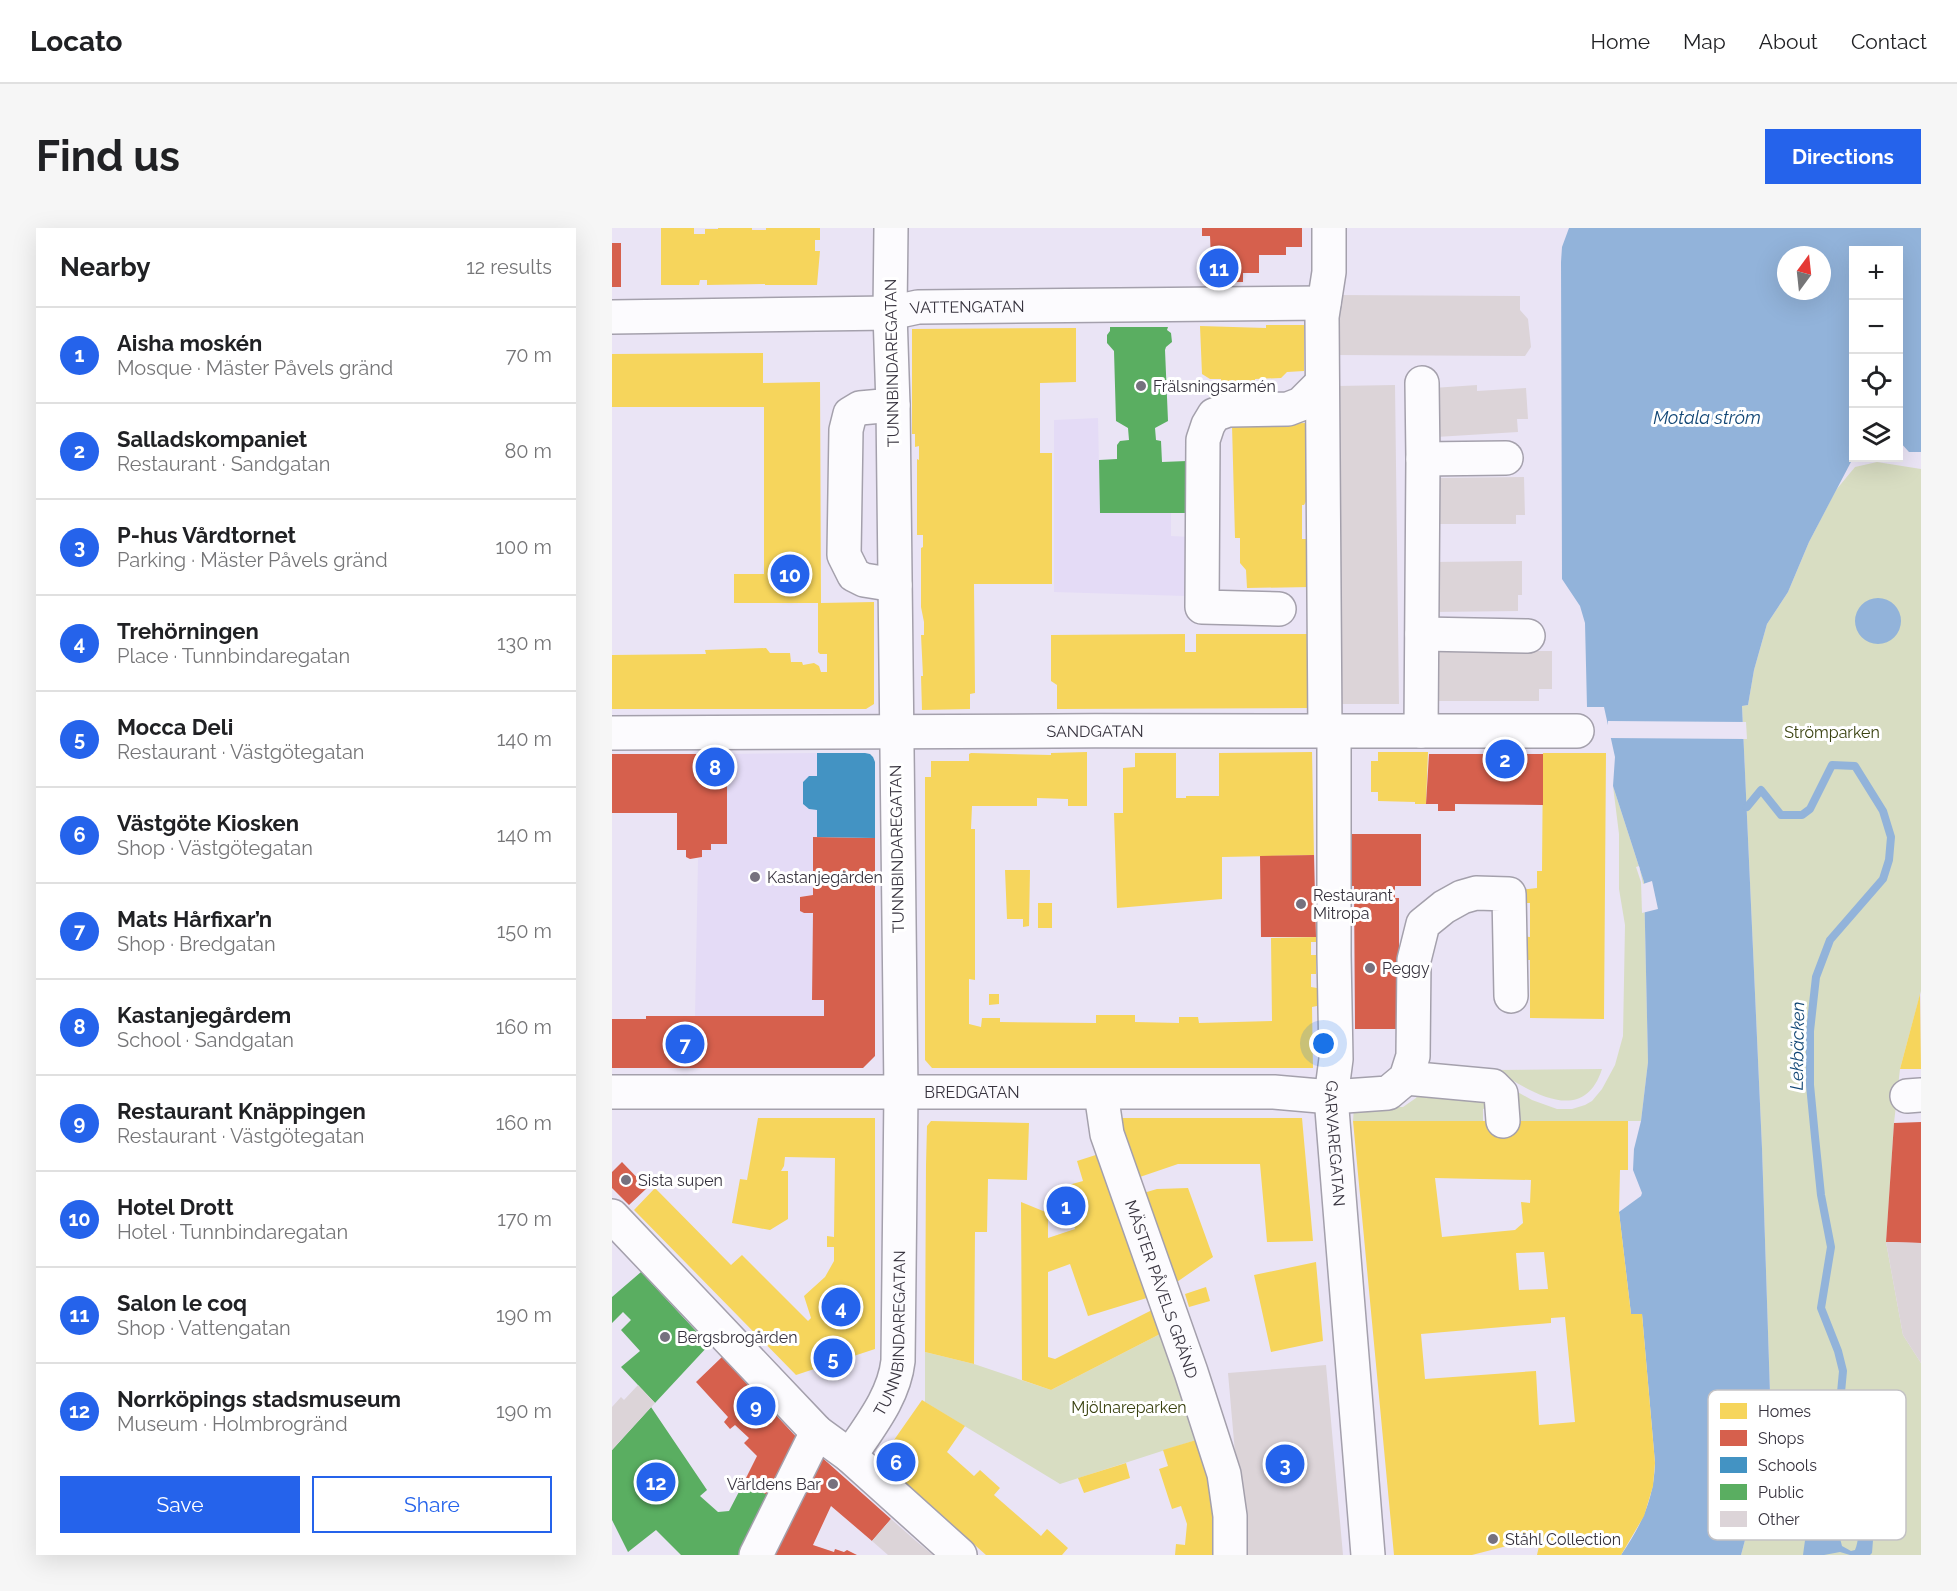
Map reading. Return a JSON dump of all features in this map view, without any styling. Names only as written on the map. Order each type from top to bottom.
[{"type":"street","name":"TUNNBINDAREGATAN","points":[[850,1456],[884,1404],[897,1375],[899,1329],[901,1092],[890,313],[891,228]]},
{"type":"street","points":[[1324,303],[1329,272],[1329,228]]},
{"type":"street","name":"VATTENGATAN","points":[[612,316],[890,313],[918,308],[1324,303]]},
{"type":"street","name":"GARVAREGATAN","points":[[1324,303],[1322,383],[1336,1059],[1331,1097],[1350,1201],[1367,1408],[1368,1555]]},
{"type":"street","points":[[1279,609],[1202,607],[1203,440],[1214,415],[1228,410],[1288,409],[1301,404],[1322,383]]},
{"type":"street","points":[[1422,383],[1422,731]]},
{"type":"street","points":[[893,405],[860,408],[850,414],[846,430],[844,555],[854,575],[864,580],[895,585]]},
{"type":"street","points":[[1423,459],[1506,458]]},
{"type":"street","points":[[1422,634],[1528,636]]},
{"type":"street","name":"SANDGATAN","points":[[612,733],[896,730],[1577,731]]},
{"type":"street","points":[[1503,1121],[1502,1094],[1493,1086],[1406,1078],[1413,1056],[1414,960],[1423,924],[1444,907],[1462,897],[1476,893],[1509,894],[1511,996]]},
{"type":"street","name":"BREDGATAN","points":[[612,1092],[1101,1094],[1275,1092],[1331,1097],[1388,1093],[1406,1078]]},
{"type":"street","name":"MÄSTER PÅVELS GRÄND","points":[[1101,1094],[1107,1134],[1191,1372],[1224,1474],[1230,1516],[1230,1555]]},
{"type":"street","points":[[612,1216],[817,1432],[850,1456],[960,1555]]},
{"type":"street","points":[[756,1555],[817,1432]]},
{"type":"shaded area","points":[[1098,418],[1100,513],[1171,513],[1171,536],[1191,537],[1186,596],[1054,592],[1054,420]]},
{"type":"shaded area","name":"Kastanjegården","points":[[817,753],[817,776],[809,776],[803,782],[803,804],[809,809],[817,810],[817,837],[813,838],[813,895],[800,897],[800,911],[813,913],[812,999],[824,1000],[824,1016],[695,1016],[698,859],[702,857],[702,850],[711,850],[711,844],[727,843],[727,754]]},
{"type":"green space","name":"Strömparken","points":[[1877,462],[1921,469],[1921,991],[1900,1069],[1886,1242],[1903,1335],[1921,1363],[1921,1555],[1741,1555],[1745,1540],[1906,1540],[1906,1390],[1770,1390],[1762,1148],[1742,706],[1748,705],[1754,670],[1767,624],[1788,592],[1809,542],[1836,490],[1855,467]]},
{"type":"green space","points":[[1613,786],[1644,882],[1648,1062],[1641,1121],[1518,1121],[1514,1090],[1532,1100],[1557,1109],[1572,1109],[1592,1101],[1602,1089],[1615,1065],[1623,1036],[1625,925],[1619,889],[1619,834]]},
{"type":"green space","points":[[1602,1069],[1593,1087],[1582,1097],[1569,1101],[1539,1094],[1495,1070]]},
{"type":"green space","points":[[1421,1090],[1474,1092],[1491,1106],[1483,1109],[1483,1122],[1353,1121],[1354,1107],[1403,1107],[1416,1098]]},
{"type":"green space","name":"Mjölnareparken","points":[[1162,1333],[1196,1440],[1060,1484],[925,1402],[925,1352],[974,1364],[1051,1390]]},
{"type":"water","name":"Motala ström","points":[[1569,228],[1921,228],[1921,452],[1909,452],[1903,445],[1903,246],[1849,246],[1849,462],[1851,462],[1809,542],[1788,592],[1767,624],[1754,670],[1748,705],[1742,706],[1762,1148],[1770,1390],[1708,1390],[1708,1540],[1745,1540],[1741,1555],[1621,1555],[1645,1512],[1652,1488],[1655,1463],[1642,1314],[1631,1314],[1619,1212],[1642,1193],[1633,1170],[1634,1149],[1641,1121],[1648,1062],[1644,882],[1613,786],[1615,757],[1604,707],[1587,707],[1585,623],[1580,606],[1562,579],[1561,262],[1562,247]]},
{"type":"water","points":[[1878,598],[1894,605],[1901,621],[1894,637],[1878,644],[1862,637],[1855,621],[1862,605]]},
{"type":"water","points":[[1805,1540],[1840,1540],[1842,1546],[1851,1551],[1855,1550],[1858,1540],[1873,1540],[1870,1555],[1850,1555],[1840,1552],[1803,1555]]},
{"type":"pier","points":[[1608,721],[1746,722],[1747,739],[1608,738]]},
{"type":"pier","points":[[1639,866],[1643,884],[1652,881],[1658,909],[1642,913],[1641,882],[1636,867]]},
{"type":"building: Homes","points":[[661,228],[694,228],[694,234],[705,234],[705,229],[718,228],[766,230],[766,228],[820,228],[820,240],[815,240],[815,251],[820,251],[817,285],[707,285],[707,280],[700,280],[699,285],[661,285]]},
{"type":"building: Homes","points":[[1266,325],[1304,325],[1304,371],[1287,372],[1281,378],[1255,379],[1255,383],[1221,383],[1221,379],[1210,379],[1202,374],[1200,326],[1266,328]]},
{"type":"building: Homes","points":[[1076,328],[1076,382],[1040,383],[1040,453],[1052,453],[1052,584],[974,584],[975,693],[970,694],[970,709],[922,710],[921,635],[924,635],[924,622],[921,607],[921,548],[923,547],[923,535],[917,535],[919,446],[915,447],[915,434],[912,434],[912,329]]},
{"type":"building: Homes","points":[[763,353],[763,383],[820,382],[821,603],[874,602],[874,704],[866,709],[612,709],[612,655],[706,654],[705,650],[766,648],[770,653],[790,653],[791,662],[802,662],[803,665],[814,663],[819,666],[821,672],[827,672],[827,654],[818,652],[818,603],[734,603],[734,574],[764,574],[764,407],[612,407],[612,354]]},
{"type":"building: Homes","points":[[1306,423],[1308,498],[1302,505],[1302,539],[1309,539],[1310,587],[1247,588],[1246,570],[1240,563],[1240,538],[1235,538],[1232,425]]},
{"type":"building: Homes","points":[[1185,634],[1185,652],[1196,652],[1196,634],[1311,634],[1311,708],[1057,709],[1057,685],[1051,681],[1051,635]]},
{"type":"building: Homes","points":[[1087,752],[1087,806],[1068,806],[1068,799],[1037,798],[1037,806],[972,806],[971,829],[975,829],[975,980],[969,979],[969,1024],[981,1027],[982,1018],[1000,1018],[1000,1022],[1096,1023],[1096,1015],[1135,1015],[1135,1022],[1179,1023],[1179,1017],[1198,1017],[1199,1023],[1272,1021],[1271,938],[1316,937],[1316,942],[1311,942],[1311,955],[1316,955],[1316,974],[1311,974],[1311,987],[1317,988],[1317,1006],[1312,1007],[1313,1068],[932,1068],[925,1060],[925,777],[931,777],[931,761],[969,761],[971,753],[1051,755],[1051,753]]},
{"type":"building: Homes","points":[[1312,752],[1314,855],[1222,857],[1222,899],[1117,908],[1114,813],[1123,813],[1123,768],[1135,767],[1135,753],[1176,753],[1176,798],[1186,798],[1186,796],[1219,796],[1219,753]]},
{"type":"building: Homes","points":[[1378,752],[1428,752],[1426,804],[1378,801],[1378,792],[1371,792],[1371,761],[1378,761]]},
{"type":"building: Homes","points":[[1543,753],[1606,753],[1604,1019],[1530,1018],[1530,960],[1520,960],[1520,936],[1530,937],[1530,903],[1520,903],[1520,890],[1537,888],[1537,871],[1542,871]]},
{"type":"building: Homes","points":[[1005,870],[1030,870],[1029,926],[1023,927],[1023,919],[1007,919]]},
{"type":"building: Homes","points":[[1038,903],[1052,903],[1052,928],[1038,928]]},
{"type":"building: Homes","points":[[989,994],[999,994],[999,1004],[989,1005]]},
{"type":"building: Homes","points":[[1920,994],[1921,1069],[1900,1069]]},
{"type":"building: Homes","points":[[758,1118],[875,1118],[875,1349],[796,1375],[634,1210],[655,1188],[731,1265],[742,1255],[808,1321],[811,1318],[804,1296],[825,1277],[834,1261],[834,1247],[827,1247],[827,1236],[834,1237],[835,1158],[785,1157],[781,1171],[788,1171],[788,1219],[770,1230],[732,1223],[740,1179],[747,1180]]},
{"type":"building: Homes","points":[[1112,1118],[1302,1118],[1313,1241],[1267,1242],[1260,1164],[1178,1164],[1134,1179]]},
{"type":"building: Homes","points":[[931,1121],[1029,1123],[1027,1180],[988,1179],[987,1232],[975,1232],[974,1364],[925,1352],[927,1126]]},
{"type":"building: Homes","points":[[1353,1121],[1628,1121],[1628,1170],[1620,1170],[1619,1212],[1631,1314],[1642,1314],[1655,1463],[1653,1486],[1644,1516],[1621,1555],[1537,1555],[1541,1537],[1472,1555],[1394,1555]],"holes":[[[1435,1178],[1531,1180],[1530,1203],[1521,1202],[1523,1223],[1515,1230],[1442,1237]],[[1544,1252],[1548,1289],[1519,1290],[1516,1253]],[[1565,1317],[1575,1422],[1539,1425],[1536,1371],[1425,1379],[1421,1334],[1551,1323],[1551,1318]]]},
{"type":"building: Homes","points":[[1102,1153],[1150,1297],[1088,1316],[1070,1264],[1048,1272],[1048,1357],[1055,1359],[1154,1309],[1162,1333],[1051,1390],[1022,1380],[1021,1202],[1048,1213],[1048,1238],[1075,1229],[1061,1187],[1083,1181],[1077,1161]]},
{"type":"building: Homes","points":[[1188,1188],[1213,1257],[1174,1284],[1140,1194],[1157,1189]]},
{"type":"building: Homes","points":[[1316,1262],[1323,1341],[1271,1352],[1254,1275]]},
{"type":"building: Homes","points":[[1206,1287],[1210,1301],[1189,1307],[1185,1294]]},
{"type":"building: Homes","points":[[922,1400],[965,1426],[947,1452],[974,1476],[980,1470],[1000,1488],[994,1495],[1041,1536],[1047,1529],[1068,1548],[1062,1555],[986,1555],[880,1460]]},
{"type":"building: Homes","points":[[1196,1440],[1222,1521],[1218,1555],[1175,1555],[1176,1544],[1185,1545],[1187,1524],[1181,1506],[1172,1509],[1159,1469],[1168,1466],[1163,1450]]},
{"type":"building: Homes","points":[[1126,1463],[1130,1478],[1084,1493],[1078,1478]]},
{"type":"building: Shops","points":[[1202,228],[1302,228],[1302,247],[1286,247],[1286,255],[1259,255],[1259,273],[1243,273],[1243,282],[1212,282],[1210,236],[1202,236]]},
{"type":"building: Shops","points":[[612,243],[621,243],[621,287],[612,287]]},
{"type":"building: Shops","points":[[612,754],[727,754],[727,844],[711,844],[711,850],[702,850],[702,857],[690,859],[686,857],[686,850],[677,850],[677,813],[612,813]]},
{"type":"building: Shops","points":[[1429,754],[1543,754],[1543,805],[1455,804],[1455,811],[1438,811],[1438,804],[1426,804]]},
{"type":"building: Shops","points":[[1350,834],[1421,834],[1421,886],[1395,886],[1395,898],[1399,898],[1399,1029],[1355,1029],[1354,886],[1350,886]]},
{"type":"building: Shops","points":[[813,837],[875,838],[875,1056],[863,1068],[612,1068],[612,1019],[646,1019],[646,1016],[824,1016],[824,1000],[812,1000],[813,913],[800,911],[800,897],[813,895]]},
{"type":"building: Shops","points":[[1314,855],[1316,937],[1261,937],[1260,856]]},
{"type":"building: Shops","points":[[1921,1122],[1921,1243],[1886,1242],[1894,1123]]},
{"type":"building: Shops","name":"Sista supen","points":[[622,1162],[647,1188],[629,1205],[612,1188],[612,1172]]},
{"type":"building: Shops","points":[[722,1357],[800,1441],[770,1496],[743,1484],[757,1456],[744,1443],[749,1438],[735,1425],[730,1429],[724,1422],[728,1417],[696,1382]]},
{"type":"building: Shops","points":[[818,1454],[891,1519],[872,1541],[831,1506],[813,1545],[834,1552],[835,1549],[844,1552],[847,1550],[857,1555],[770,1555]]},
{"type":"building: Schools","points":[[817,753],[865,753],[873,757],[875,762],[875,838],[817,837],[817,810],[809,809],[803,804],[803,782],[809,776],[817,776]]},
{"type":"building: Public","name":"Frälsningsarmén","points":[[1110,327],[1168,327],[1167,330],[1171,333],[1172,342],[1165,350],[1168,421],[1155,428],[1156,440],[1161,441],[1162,462],[1187,461],[1188,513],[1100,513],[1099,460],[1117,459],[1117,445],[1120,441],[1129,440],[1128,428],[1116,421],[1114,351],[1107,343]]},
{"type":"building: Public","name":"Bergsbrogården","points":[[641,1272],[709,1345],[655,1403],[621,1367],[640,1351],[621,1330],[631,1320],[623,1312],[612,1323],[612,1297]]},
{"type":"building: Public","points":[[651,1407],[707,1490],[700,1496],[718,1512],[729,1511],[743,1484],[770,1496],[741,1555],[681,1555],[656,1530],[628,1552],[612,1520],[612,1450]]},
{"type":"building: Other","points":[[1336,295],[1520,296],[1520,310],[1528,319],[1531,347],[1525,356],[1336,355]]},
{"type":"building: Other","points":[[1395,385],[1399,704],[1341,704],[1337,386]]},
{"type":"building: Other","points":[[1477,385],[1477,391],[1526,388],[1528,419],[1517,419],[1518,432],[1436,437],[1433,388]]},
{"type":"building: Other","points":[[1524,477],[1525,515],[1516,515],[1516,524],[1433,524],[1433,478]]},
{"type":"building: Other","points":[[1522,561],[1522,595],[1518,595],[1518,611],[1432,612],[1432,562]]},
{"type":"building: Other","points":[[1431,651],[1552,651],[1552,689],[1539,689],[1539,701],[1431,701]]},
{"type":"building: Other","points":[[1886,1242],[1921,1243],[1921,1363],[1903,1335]]},
{"type":"building: Other","points":[[1326,1365],[1343,1555],[1244,1555],[1228,1373]]},
{"type":"building: Other","points":[[638,1385],[655,1403],[612,1450],[612,1407],[621,1397],[624,1400]]},
{"type":"building: Other","points":[[891,1519],[933,1555],[888,1555],[872,1541]]},
{"type":"waterway","name":"Lekbäcken","points":[[1747,807],[1761,790],[1781,815],[1802,815],[1810,809],[1832,765],[1855,766],[1883,811],[1891,837],[1889,860],[1883,879],[1830,940],[1816,977],[1810,1031],[1810,1085],[1815,1137],[1821,1195],[1831,1247],[1821,1308],[1838,1351],[1843,1371],[1841,1390]]},
{"type":"place","name":"Salon le coq","points":[[1219,268]]},
{"type":"place","name":"Frälsningsarmén","points":[[1141,386]]},
{"type":"place","name":"Hotel Drott","points":[[790,574]]},
{"type":"place","name":"Salladskompaniet","points":[[1505,759]]},
{"type":"place","name":"Kastanjegårdem","points":[[715,767]]},
{"type":"place","name":"Kastanjegården","points":[[755,877]]},
{"type":"place","name":"Restaurant Mitropa","points":[[1301,904]]},
{"type":"place","name":"Peggy","points":[[1370,968]]},
{"type":"place","name":"Mats Hårfixar’n","points":[[685,1044]]},
{"type":"place","name":"Sista supen","points":[[626,1180]]},
{"type":"place","name":"Aisha moskén","points":[[1066,1206]]},
{"type":"place","name":"Trehörningen","points":[[841,1307]]},
{"type":"place","name":"Bergsbrogården","points":[[665,1337]]},
{"type":"place","name":"Mocca Deli","points":[[833,1358]]},
{"type":"place","name":"Restaurant Knäppingen","points":[[756,1406]]},
{"type":"place","name":"Västgöte Kiosken","points":[[896,1462]]},
{"type":"place","name":"P-hus Vårdtornet","points":[[1285,1464]]},
{"type":"place","name":"Norrköpings stadsmuseum","points":[[656,1482]]},
{"type":"place","name":"Världens Bar","points":[[833,1484]]},
{"type":"place","name":"Ståhl Collection","points":[[1493,1539]]}]
